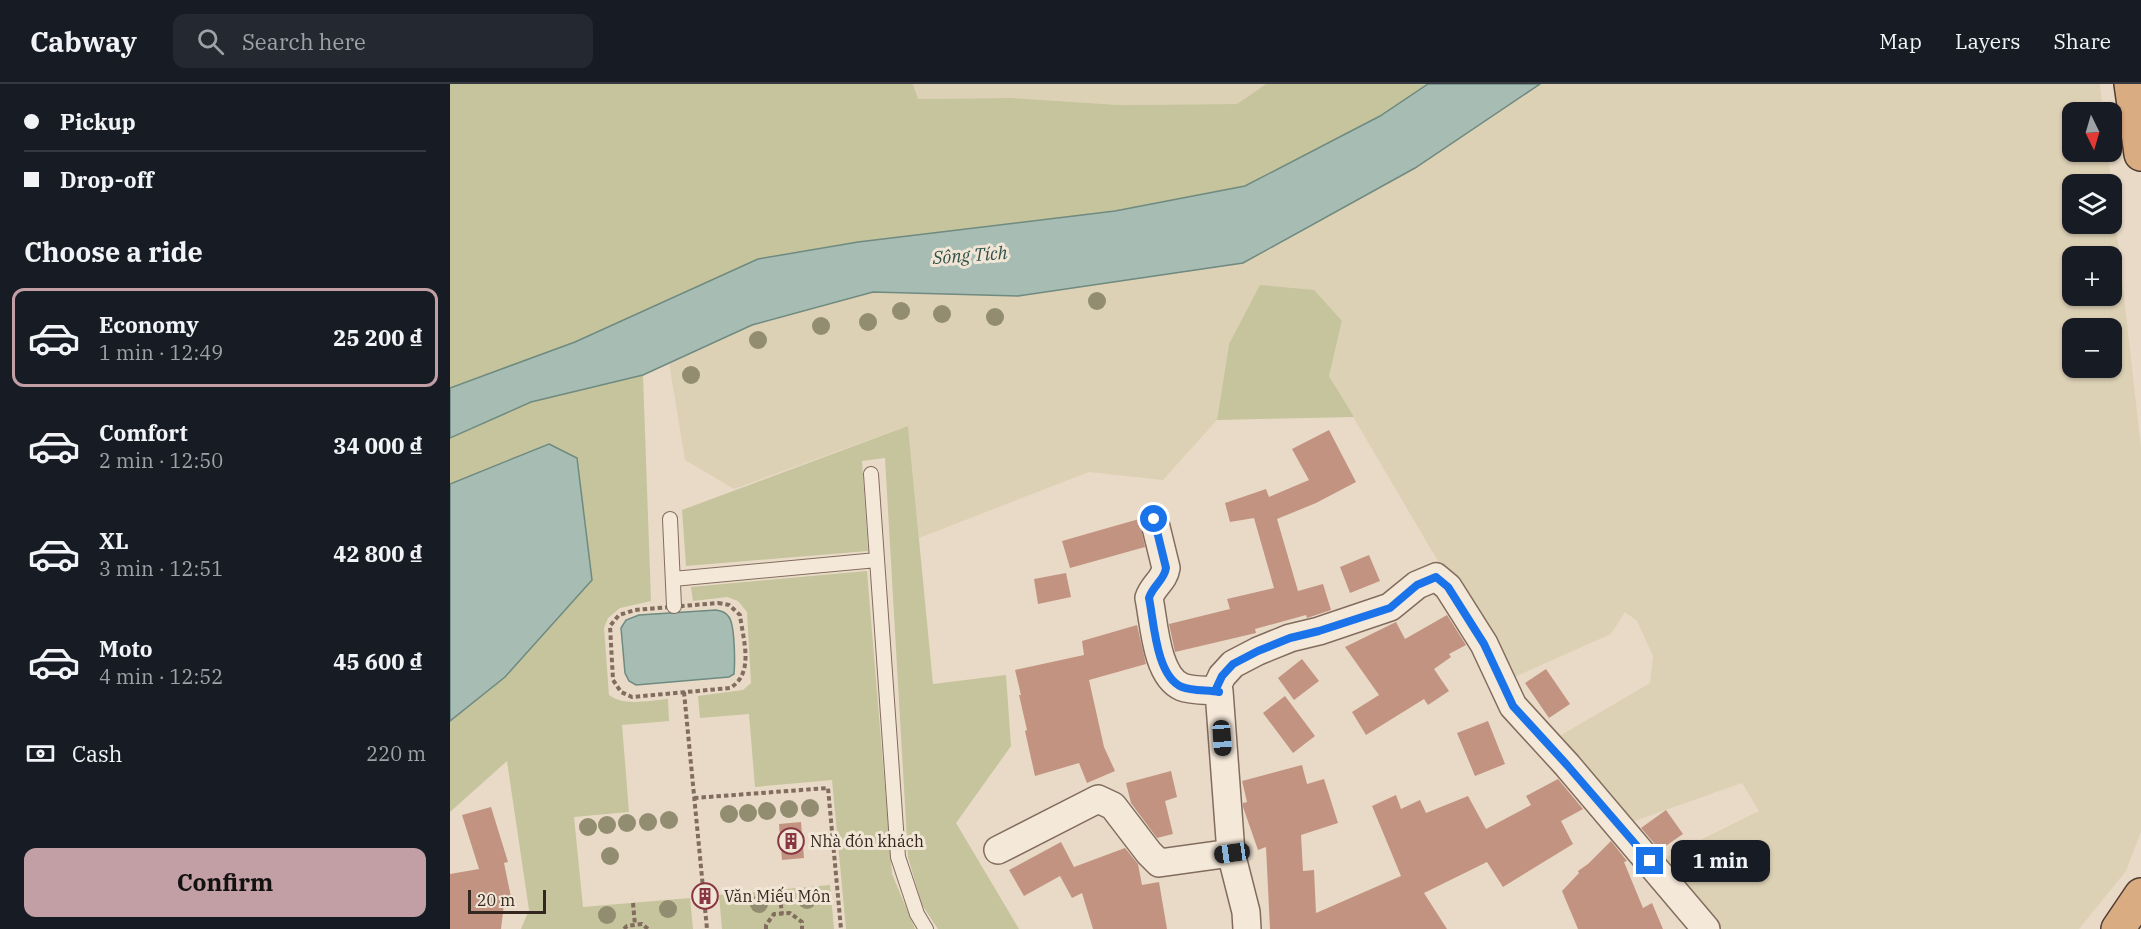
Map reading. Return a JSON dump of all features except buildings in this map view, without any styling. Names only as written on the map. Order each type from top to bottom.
[{"type":"highway","points":[[2131,84],[2141,154]]},
{"type":"highway","points":[[2118,929],[2141,895]]},
{"type":"street","points":[[1154,519],[1166,568],[1165,575],[1151,591],[1149,598],[1161,661],[1168,676],[1182,687],[1219,692]]},
{"type":"street","points":[[1247,929],[1246,912],[1232,853],[1219,692],[1215,691],[1222,676],[1233,664],[1290,638],[1390,608],[1417,585],[1436,577],[1448,587],[1484,644],[1513,706],[1613,818],[1706,929]]},
{"type":"street","points":[[998,850],[1098,800],[1113,806],[1159,863],[1232,853]]},
{"type":"lane","points":[[871,474],[898,857],[917,914],[926,929]]},
{"type":"lane","points":[[670,519],[674,606]]},
{"type":"lane","points":[[673,579],[877,560]]},
{"type":"path","points":[[718,603],[729,605],[740,615],[746,667],[739,682],[729,688],[632,697],[621,692],[613,680],[610,626],[620,615],[635,610],[674,606],[718,603]]},
{"type":"path","points":[[684,692],[707,929]]},
{"type":"path","points":[[694,798],[828,788],[841,929]]},
{"type":"path","points":[[780,889],[782,914]]},
{"type":"path","points":[[633,903],[635,925]]},
{"type":"path","points":[[766,929],[766,925],[774,914],[790,913],[802,922],[802,929]]},
{"type":"path","points":[[624,929],[627,926],[642,924],[648,929]]},
{"type":"shaded area","points":[[913,84],[1266,84],[1237,104],[1118,105],[1012,98],[918,99]]},
{"type":"shaded area","points":[[1540,84],[2100,84],[2102,102],[2062,102],[2062,162],[2109,162],[2110,174],[2062,174],[2062,234],[2117,234],[2118,246],[2062,246],[2062,306],[2122,306],[2122,279],[2141,447],[2141,832],[2126,871],[2079,929],[1717,929],[1656,862],[1759,811],[1742,783],[1626,824],[1551,741],[1650,683],[1653,656],[1637,621],[1625,612],[1611,634],[1508,680],[1329,376],[1342,321],[1229,344],[1217,420],[1163,480],[1089,472],[919,538],[908,426],[734,489],[685,460],[669,363],[752,325],[873,292],[1018,296],[1415,168]]},
{"type":"green space","points":[[450,84],[913,84],[918,99],[1012,98],[1119,105],[1237,104],[1266,84],[1428,84],[1380,116],[1245,186],[1115,211],[858,242],[450,388]]},
{"type":"green space","points":[[1260,285],[1314,290],[1342,321],[1329,376],[1354,417],[1217,420],[1229,344]]},
{"type":"green space","points":[[643,375],[651,601],[620,608],[608,618],[604,628],[609,695],[615,699],[630,702],[668,699],[669,721],[622,725],[629,812],[574,817],[583,907],[690,898],[693,929],[521,929],[529,910],[507,761],[450,812],[450,721],[505,677],[549,444],[450,484],[450,438],[531,402]]},
{"type":"green space","points":[[908,426],[933,684],[1006,675],[1011,746],[956,823],[1019,929],[938,929],[922,905],[908,857],[885,458],[862,461],[868,551],[686,566],[682,510]]},
{"type":"green space","points":[[867,571],[892,874],[915,929],[846,929],[832,780],[755,787],[749,714],[700,718],[698,696],[743,690],[751,683],[747,612],[738,601],[727,597],[693,601],[691,587]]},
{"type":"green space","points":[[830,885],[834,929],[722,929],[719,895]]},
{"type":"water","name":"Sông Tích","points":[[1428,84],[1540,84],[1415,168],[1243,263],[1018,296],[873,292],[752,325],[643,375],[531,402],[450,438],[450,388],[575,342],[758,259],[858,242],[1115,211],[1245,186],[1380,116]]},
{"type":"water","points":[[549,444],[577,458],[592,580],[505,677],[450,721],[450,484]]},
{"type":"water","points":[[716,610],[726,614],[731,622],[734,674],[729,677],[636,685],[629,681],[625,673],[621,628],[626,620],[639,615]]},
{"type":"place","name":"Nhà đón khách","points":[[791,841]]},
{"type":"place","name":"Văn Miếu Môn","points":[[705,896]]},
{"type":"route","points":[[1154,519],[1166,568],[1165,575],[1151,591],[1149,598],[1161,661],[1168,676],[1182,687],[1219,692],[1215,691],[1222,676],[1233,664],[1246,657],[1290,638],[1390,608],[1417,585],[1436,577],[1448,587],[1484,644],[1513,706],[1650,861]]}]
